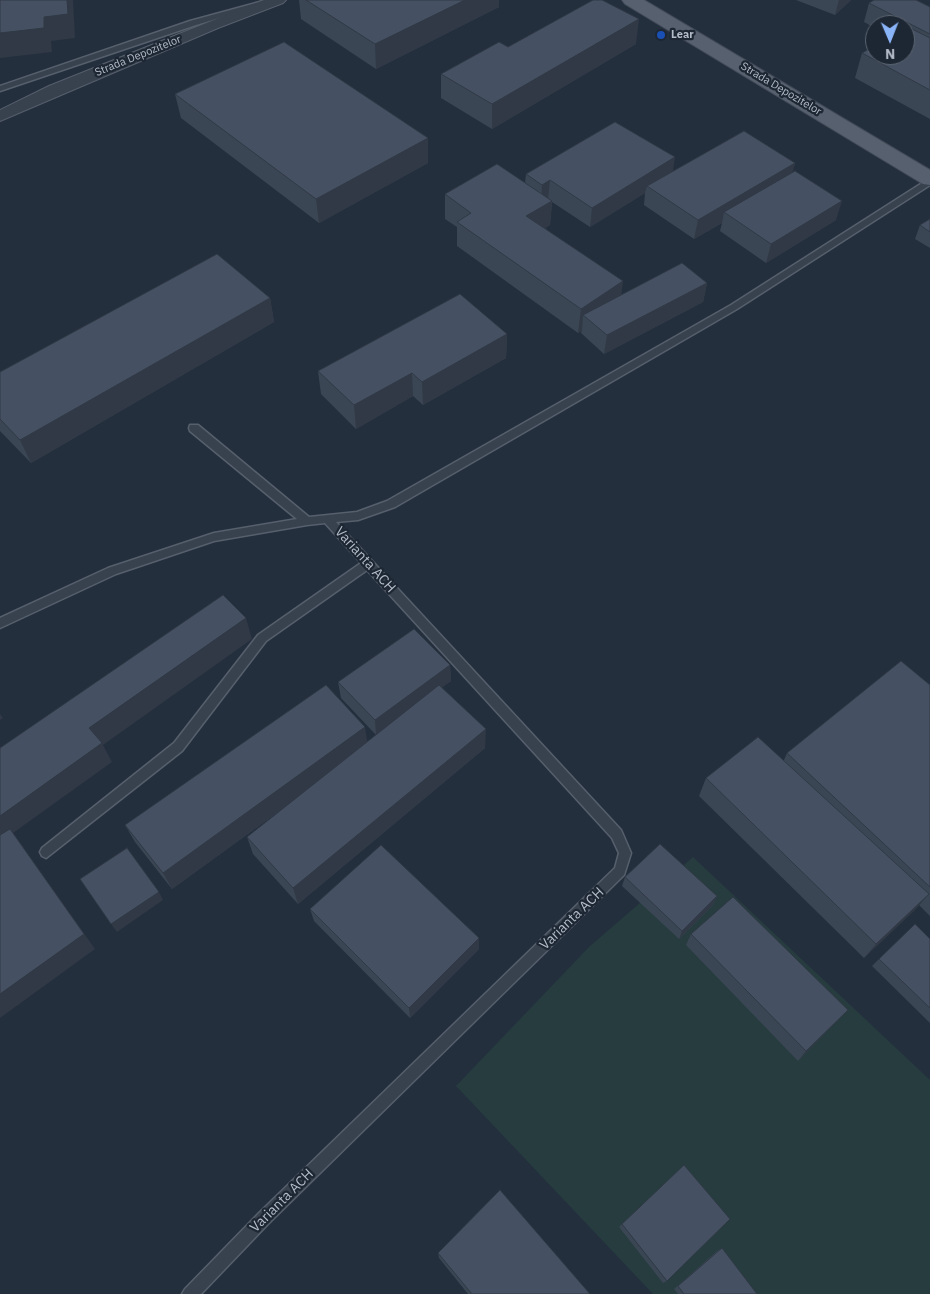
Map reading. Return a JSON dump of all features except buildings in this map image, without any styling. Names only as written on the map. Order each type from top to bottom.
[{"type":"main road","name":"Strada Depozitelor","points":[[631,0],[930,180]]},
{"type":"street","name":"Strada Depozitelor","points":[[0,116],[55,90],[277,0]]},
{"type":"lane","points":[[0,89],[193,23],[277,0]]},
{"type":"lane","points":[[0,623],[112,571],[214,537],[307,521],[358,516],[391,504],[734,307],[930,180]]},
{"type":"lane","points":[[194,428],[307,521]]},
{"type":"lane","name":"Varianta ACH","points":[[190,1294],[271,1211],[620,872],[625,853],[617,834],[327,519]]},
{"type":"lane","points":[[46,852],[178,747],[262,638],[368,563]]},
{"type":"green space","points":[[693,857],[930,1080],[930,1294],[653,1294],[456,1086],[589,947]]},
{"type":"place","name":"Lear","points":[[661,35]]}]
